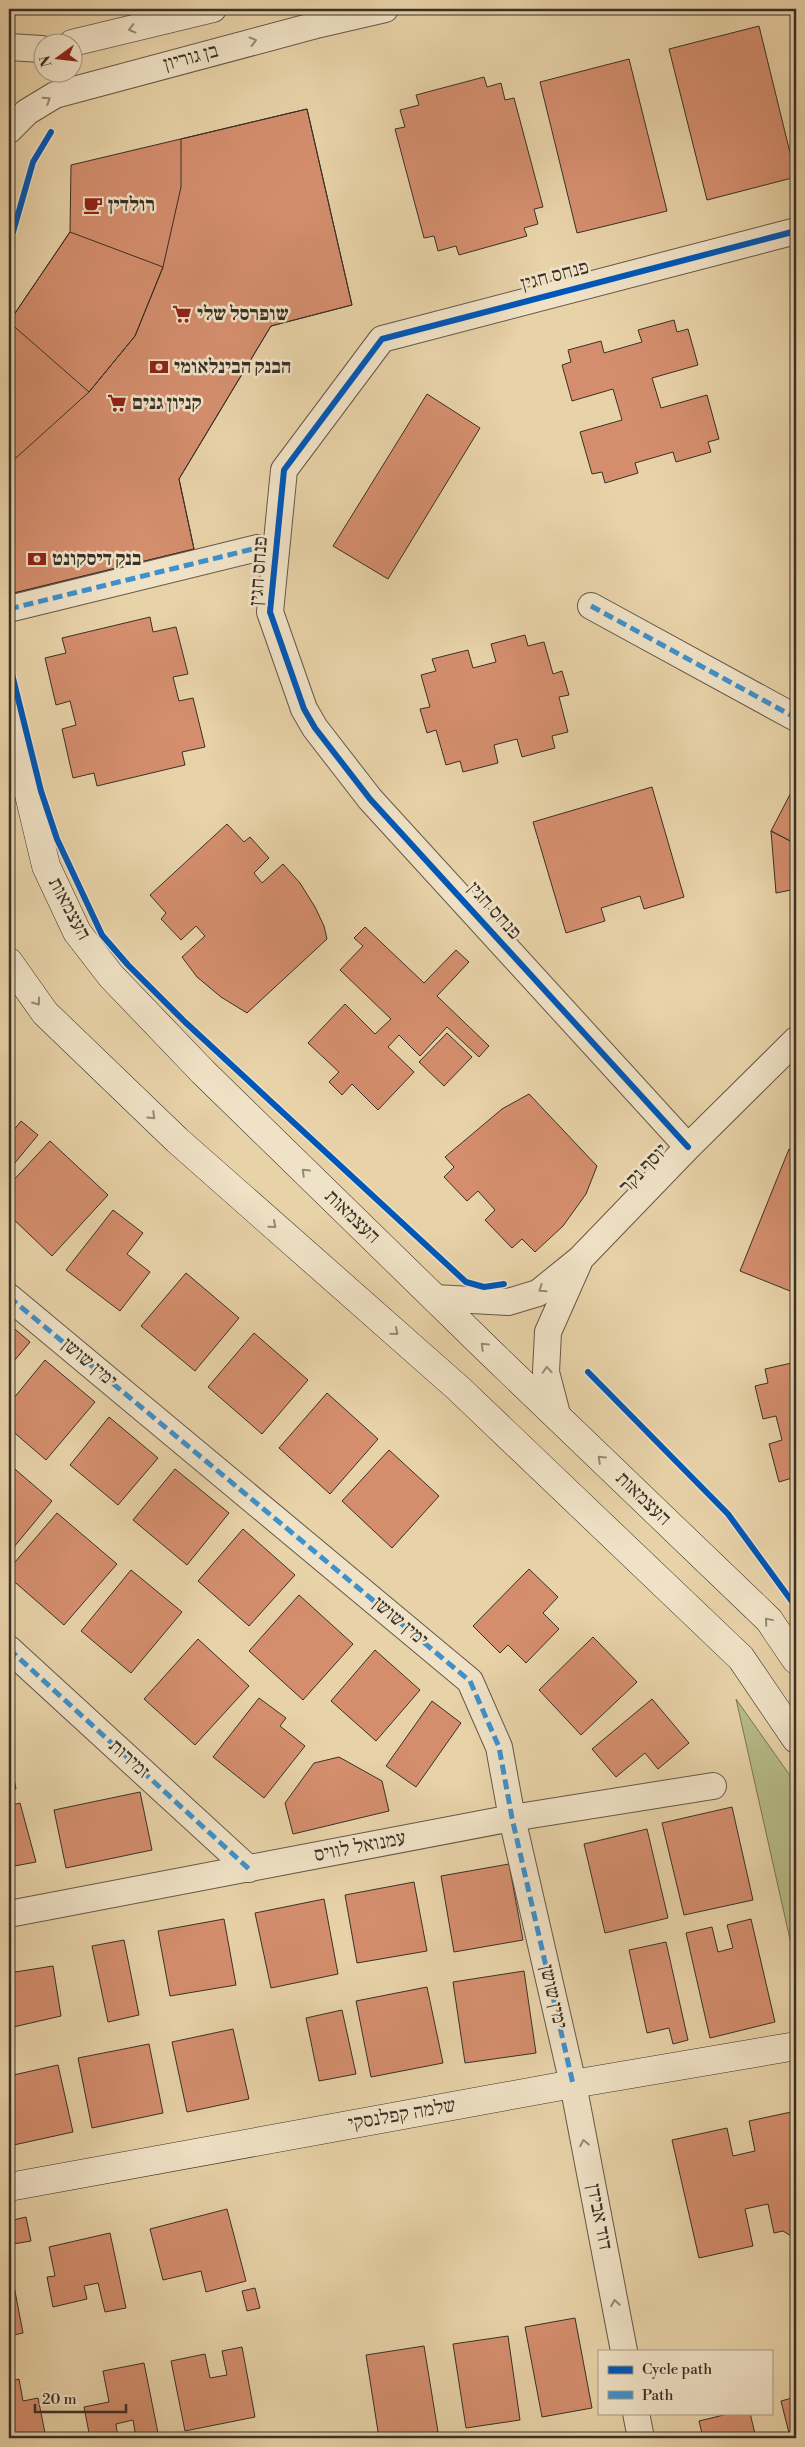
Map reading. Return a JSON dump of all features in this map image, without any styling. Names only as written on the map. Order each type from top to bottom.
[{"type":"main road","name":"העצמאות","points":[[9,711],[46,866],[77,932],[110,976],[203,1072],[768,1620],[796,1660]]},
{"type":"main road","points":[[9,962],[45,1013],[177,1140],[458,1388],[741,1658],[796,1740]]},
{"type":"main road","name":"שלמה קפלנסקי","points":[[9,2187],[573,2084],[796,2046]]},
{"type":"street","name":"בן גוריון","points":[[82,41],[214,9]]},
{"type":"street","name":"בן גוריון","points":[[9,130],[27,112],[55,94],[320,24],[385,9]]},
{"type":"street","points":[[9,47],[32,48]]},
{"type":"street","name":"פנחס חגין","points":[[688,1147],[370,799],[315,728],[304,709],[270,612],[284,470],[382,339],[796,231]]},
{"type":"street","points":[[9,609],[257,548]]},
{"type":"street","points":[[591,606],[796,718]]},
{"type":"street","name":"יוסף נקר","points":[[435,1298],[508,1302],[538,1293],[580,1259],[688,1147],[796,1040]]},
{"type":"street","name":"יוסף נקר","points":[[558,1418],[546,1372],[548,1332],[580,1259]]},
{"type":"street","name":"ימין שושן","points":[[9,1297],[470,1681],[499,1747],[512,1818],[573,2084]]},
{"type":"street","name":"זמירות","points":[[9,1649],[249,1869]]},
{"type":"street","name":"עמנואל לוויס","points":[[9,1914],[512,1818],[713,1786]]},
{"type":"street","name":"דוד אבידן","points":[[573,2084],[624,2350]]},
{"type":"street","points":[[9,2200],[135,2177]]},
{"type":"street","points":[[636,2414],[641,2438]]},
{"type":"green space","points":[[736,1699],[796,1784],[796,1966]]},
{"type":"building","points":[[759,26],[796,177],[707,200],[669,49]]},
{"type":"building","points":[[629,59],[667,211],[577,233],[540,82]]},
{"type":"building","points":[[484,77],[487,87],[501,83],[505,100],[514,98],[543,207],[534,209],[538,224],[524,228],[527,236],[459,255],[456,246],[438,251],[434,236],[424,238],[395,129],[405,127],[400,110],[419,105],[416,95]]},
{"type":"building","name":"קניון גנים","points":[[307,109],[352,305],[271,326],[179,479],[194,549],[14,593],[9,571],[9,322],[70,232],[71,165]]},
{"type":"building","name":"קניון גנים","points":[[307,109],[352,305],[271,326],[179,479],[194,549],[14,593],[9,571],[9,461],[17,457],[89,392],[135,336],[163,267],[181,187],[181,139]]},
{"type":"building","points":[[70,232],[163,267],[135,336],[89,392],[9,322]]},
{"type":"building","points":[[674,320],[677,332],[688,329],[698,365],[652,378],[661,408],[707,395],[719,439],[708,442],[711,452],[676,462],[673,452],[635,463],[638,473],[605,483],[602,472],[592,474],[580,432],[622,420],[613,389],[572,401],[562,365],[571,362],[568,350],[601,341],[604,353],[642,342],[638,330]]},
{"type":"building","points":[[427,394],[480,428],[388,579],[333,546]]},
{"type":"building","points":[[150,617],[153,632],[176,627],[188,674],[173,677],[179,701],[193,698],[205,747],[182,752],[185,765],[97,786],[94,773],[73,778],[62,729],[76,725],[70,701],[56,705],[45,658],[66,653],[62,638]]},
{"type":"building","points":[[525,635],[528,646],[544,642],[553,674],[562,671],[569,695],[559,697],[568,732],[552,736],[555,748],[522,757],[517,739],[494,745],[498,763],[463,772],[460,761],[446,765],[436,730],[427,733],[420,709],[430,707],[421,675],[436,671],[432,659],[468,650],[473,668],[496,662],[491,644]]},
{"type":"building","points":[[796,783],[796,844],[771,831]]},
{"type":"building","points":[[652,787],[684,897],[644,909],[640,896],[601,908],[605,921],[566,933],[533,822]]},
{"type":"building","points":[[227,824],[244,842],[250,837],[269,858],[254,873],[262,883],[283,864],[300,883],[315,907],[324,926],[327,939],[247,1013],[221,997],[197,977],[182,957],[205,936],[196,926],[181,940],[161,919],[166,913],[150,895]]},
{"type":"building","points":[[771,831],[796,844],[796,889],[776,893]]},
{"type":"building","points":[[365,927],[424,983],[456,950],[469,962],[437,996],[489,1046],[479,1057],[447,1027],[420,1056],[399,1035],[388,1047],[414,1072],[378,1110],[352,1084],[342,1095],[329,1082],[339,1072],[308,1043],[345,1004],[375,1034],[391,1019],[340,970],[363,946],[354,938]]},
{"type":"building","points":[[447,1033],[472,1057],[444,1086],[419,1062]]},
{"type":"building","points":[[529,1094],[597,1166],[586,1194],[563,1226],[535,1252],[522,1239],[512,1248],[485,1220],[495,1210],[478,1191],[467,1201],[444,1177],[454,1167],[445,1157],[502,1109]]},
{"type":"building","points":[[21,1121],[38,1135],[9,1170],[9,1136]]},
{"type":"building","points":[[50,1141],[108,1195],[52,1256],[9,1215],[9,1185]]},
{"type":"building","points":[[789,1149],[796,1153],[796,1275],[790,1291],[740,1271]]},
{"type":"building","points":[[113,1210],[143,1233],[127,1254],[150,1272],[120,1311],[66,1270]]},
{"type":"building","points":[[186,1273],[239,1318],[195,1371],[141,1326]]},
{"type":"building","points":[[9,1324],[30,1342],[9,1367]]},
{"type":"building","points":[[254,1333],[308,1380],[262,1434],[208,1387]]},
{"type":"building","points":[[45,1360],[95,1402],[46,1460],[9,1428],[9,1404]]},
{"type":"building","points":[[796,1362],[796,1493],[792,1478],[779,1482],[769,1444],[782,1440],[776,1416],[763,1419],[755,1386],[768,1383],[765,1369]]},
{"type":"building","points":[[327,1393],[378,1439],[330,1494],[279,1448]]},
{"type":"building","points":[[109,1417],[158,1458],[118,1505],[70,1465]]},
{"type":"building","points":[[389,1450],[439,1496],[392,1548],[342,1501]]},
{"type":"building","points":[[9,1464],[52,1501],[9,1553]]},
{"type":"building","points":[[175,1469],[229,1513],[187,1565],[133,1520]]},
{"type":"building","points":[[57,1513],[117,1564],[64,1625],[9,1577],[9,1569]]},
{"type":"building","points":[[243,1529],[295,1575],[249,1626],[198,1581]]},
{"type":"building","points":[[529,1569],[558,1597],[543,1613],[559,1629],[526,1663],[508,1645],[500,1653],[473,1626]]},
{"type":"building","points":[[131,1570],[182,1612],[131,1673],[81,1631]]},
{"type":"building","points":[[299,1595],[353,1644],[303,1700],[249,1651]]},
{"type":"building","points":[[593,1637],[637,1682],[581,1735],[539,1690]]},
{"type":"building","points":[[198,1639],[249,1686],[195,1745],[144,1699]]},
{"type":"building","points":[[375,1650],[420,1690],[376,1741],[331,1701]]},
{"type":"building","points":[[259,1698],[286,1718],[280,1726],[305,1746],[264,1798],[213,1757]]},
{"type":"building","points":[[652,1699],[689,1743],[658,1769],[645,1753],[616,1777],[592,1749]]},
{"type":"building","points":[[432,1701],[461,1723],[416,1787],[386,1766]]},
{"type":"building","points":[[9,1753],[16,1789],[9,1791]]},
{"type":"building","points":[[339,1757],[382,1781],[389,1811],[293,1834],[285,1803],[314,1763]]},
{"type":"building","points":[[140,1792],[152,1850],[66,1868],[54,1810]]},
{"type":"building","points":[[20,1803],[36,1862],[9,1867],[9,1806]]},
{"type":"building","points":[[732,1807],[753,1900],[684,1915],[662,1823]]},
{"type":"building","points":[[647,1829],[668,1918],[605,1933],[584,1844]]},
{"type":"building","points":[[509,1864],[523,1940],[454,1952],[441,1876]]},
{"type":"building","points":[[414,1882],[427,1951],[357,1963],[345,1895]]},
{"type":"building","points":[[324,1899],[338,1974],[271,1988],[255,1913]]},
{"type":"building","points":[[224,1919],[236,1985],[170,1996],[158,1931]]},
{"type":"building","points":[[751,1919],[775,2022],[710,2038],[686,1933],[712,1927],[718,1952],[733,1948],[727,1925]]},
{"type":"building","points":[[124,1940],[139,2015],[108,2022],[92,1946]]},
{"type":"building","points":[[666,1942],[688,2040],[673,2044],[669,2028],[647,2033],[629,1950]]},
{"type":"building","points":[[53,1966],[61,2016],[9,2028],[9,1973]]},
{"type":"building","points":[[524,1971],[536,2053],[465,2063],[453,1982]]},
{"type":"building","points":[[427,1987],[443,2063],[371,2077],[356,2001]]},
{"type":"building","points":[[342,2010],[356,2074],[319,2081],[306,2018]]},
{"type":"building","points":[[233,2029],[249,2099],[187,2112],[172,2042]]},
{"type":"building","points":[[149,2044],[163,2113],[92,2128],[78,2058]]},
{"type":"building","points":[[58,2065],[73,2132],[9,2146],[9,2076]]},
{"type":"building","points":[[796,2111],[796,2239],[783,2231],[774,2233],[768,2204],[745,2209],[753,2246],[699,2258],[672,2140],[727,2128],[733,2156],[755,2151],[749,2121]]},
{"type":"building","points":[[227,2209],[246,2281],[206,2292],[201,2271],[163,2280],[150,2229]]},
{"type":"building","points":[[26,2217],[31,2241],[13,2244],[9,2221]]},
{"type":"building","points":[[110,2233],[126,2308],[105,2312],[98,2283],[84,2286],[87,2299],[53,2307],[47,2277],[55,2276],[49,2247]]},
{"type":"building","points":[[9,2260],[23,2333],[9,2336]]},
{"type":"building","points":[[255,2288],[260,2308],[247,2311],[242,2291]]},
{"type":"building","points":[[575,2318],[592,2408],[542,2417],[525,2327]]},
{"type":"building","points":[[508,2336],[520,2420],[466,2428],[453,2344]]},
{"type":"building","points":[[424,2346],[438,2432],[398,2438],[379,2438],[366,2355]]},
{"type":"building","points":[[242,2347],[255,2417],[185,2431],[171,2361],[205,2354],[210,2378],[227,2375],[222,2351]]},
{"type":"building","points":[[144,2363],[159,2438],[136,2438],[133,2420],[116,2424],[118,2438],[90,2438],[84,2407],[109,2402],[103,2371]]},
{"type":"building","points":[[19,2379],[23,2401],[38,2398],[46,2438],[9,2438],[9,2382]]},
{"type":"building","points":[[796,2397],[796,2438],[785,2438],[790,2437],[781,2401]]},
{"type":"building","points":[[728,2414],[750,2414],[756,2438],[703,2438],[699,2421]]},
{"type":"marked path","points":[[9,609],[257,548]]},
{"type":"marked path","points":[[591,606],[796,718]]},
{"type":"marked path","points":[[9,1297],[470,1681],[499,1747],[512,1818],[573,2084]]},
{"type":"marked path","points":[[9,1649],[249,1869]]},
{"type":"cycle path","points":[[9,239],[13,232],[33,162],[51,132]]},
{"type":"cycle path","points":[[688,1147],[370,799],[315,728],[304,709],[270,612],[284,470],[382,339],[796,231]]},
{"type":"cycle path","points":[[9,662],[41,791],[57,839],[102,935],[128,965],[185,1022],[466,1282],[484,1287],[504,1284]]},
{"type":"cycle path","points":[[588,1372],[728,1514],[796,1607]]},
{"type":"place","name":"רולדין","points":[[93,205]]},
{"type":"place","name":"שופרסל שלי","points":[[182,314]]},
{"type":"place","name":"הבנק הבינלאומי","points":[[159,367]]},
{"type":"place","name":"קניון גנים","points":[[117,403]]},
{"type":"place","name":"בנק דיסקונט","points":[[37,559]]}]
